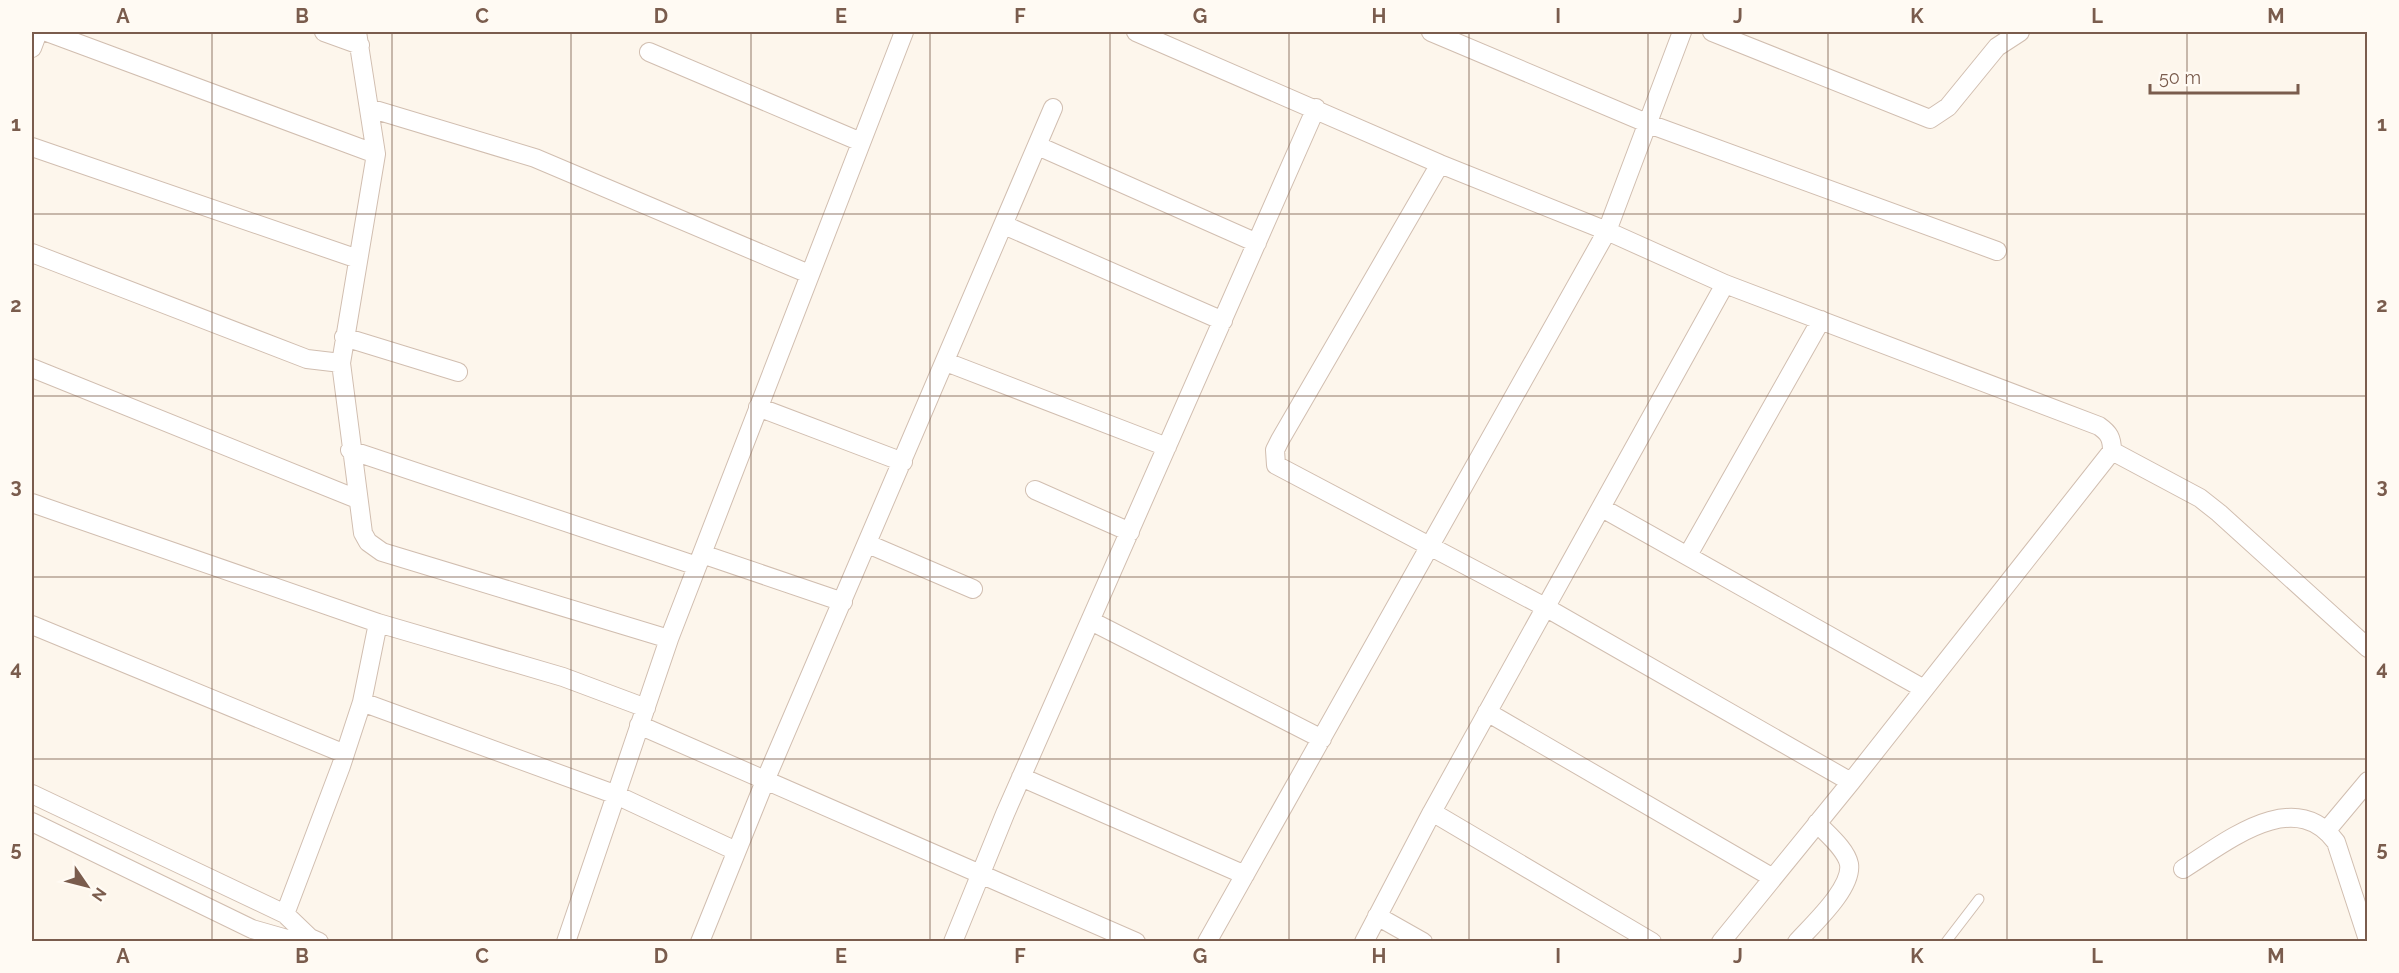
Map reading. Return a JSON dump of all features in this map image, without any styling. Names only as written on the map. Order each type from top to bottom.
[{"type":"street","points":[[32,48],[38,32]]},
{"type":"street","points":[[47,32],[376,154]]},
{"type":"street","points":[[324,32],[358,38],[376,154],[340,363],[357,499],[363,533],[368,542],[382,552],[669,639]]},
{"type":"street","points":[[566,942],[614,794],[669,639],[808,274],[904,32]]},
{"type":"street","points":[[1136,32],[1316,108],[1440,164],[1607,231],[1725,284],[2099,426],[2108,432],[2112,441],[2112,451],[1851,782],[1721,942]]},
{"type":"street","points":[[1431,32],[1649,124],[1997,251]]},
{"type":"street","points":[[1207,942],[1431,548],[1607,231],[1682,32]]},
{"type":"street","points":[[1712,32],[1930,119],[1948,107],[1997,47],[2020,32]]},
{"type":"street","points":[[650,52],[861,142]]},
{"type":"street","points":[[369,108],[535,158],[808,274]]},
{"type":"street","points":[[700,942],[765,781],[1053,108]]},
{"type":"street","points":[[952,942],[1021,777],[1316,108]]},
{"type":"street","points":[[1038,146],[1257,243]]},
{"type":"street","points":[[32,147],[358,259]]},
{"type":"street","points":[[1440,164],[1280,440],[1275,450],[1276,465],[1282,471],[1545,606],[1851,782]]},
{"type":"street","points":[[1004,225],[1223,321]]},
{"type":"street","points":[[32,253],[307,359],[340,363]]},
{"type":"street","points":[[1364,942],[1545,606],[1602,508],[1725,284]]},
{"type":"street","points":[[1688,555],[1821,320]]},
{"type":"street","points":[[344,337],[458,372]]},
{"type":"street","points":[[946,362],[1167,447]]},
{"type":"street","points":[[32,368],[357,499]]},
{"type":"street","points":[[758,407],[903,462]]},
{"type":"street","points":[[350,450],[843,603]]},
{"type":"street","points":[[2112,451],[2200,498],[2367,648]]},
{"type":"street","points":[[1035,490],[1130,532]]},
{"type":"street","points":[[32,503],[378,623],[563,677],[646,708]]},
{"type":"street","points":[[1602,508],[1924,689]]},
{"type":"street","points":[[868,544],[973,589]]},
{"type":"street","points":[[1091,621],[1322,739]]},
{"type":"street","points":[[285,914],[362,702],[378,623]]},
{"type":"street","points":[[32,625],[345,754]]},
{"type":"street","points":[[362,702],[614,794],[736,851]]},
{"type":"street","points":[[1487,712],[1773,878]]},
{"type":"street","points":[[639,725],[1136,942]]},
{"type":"street","points":[[1021,777],[1245,875]]},
{"type":"street","points":[[2327,831],[2367,781]]},
{"type":"street","points":[[32,795],[285,914],[315,940]]},
{"type":"street","points":[[1432,812],[1652,942]]},
{"type":"street","points":[[2183,869],[2257,824],[2272,819],[2300,819],[2327,831],[2336,842],[2367,941]]},
{"type":"street","points":[[32,822],[252,929],[287,939],[315,940]]},
{"type":"street","points":[[1797,942],[1838,896],[1847,879],[1849,864],[1837,844],[1817,823]]},
{"type":"street","points":[[1377,916],[1423,942]]},
{"type":"lane","points":[[1946,942],[1979,900]]}]
